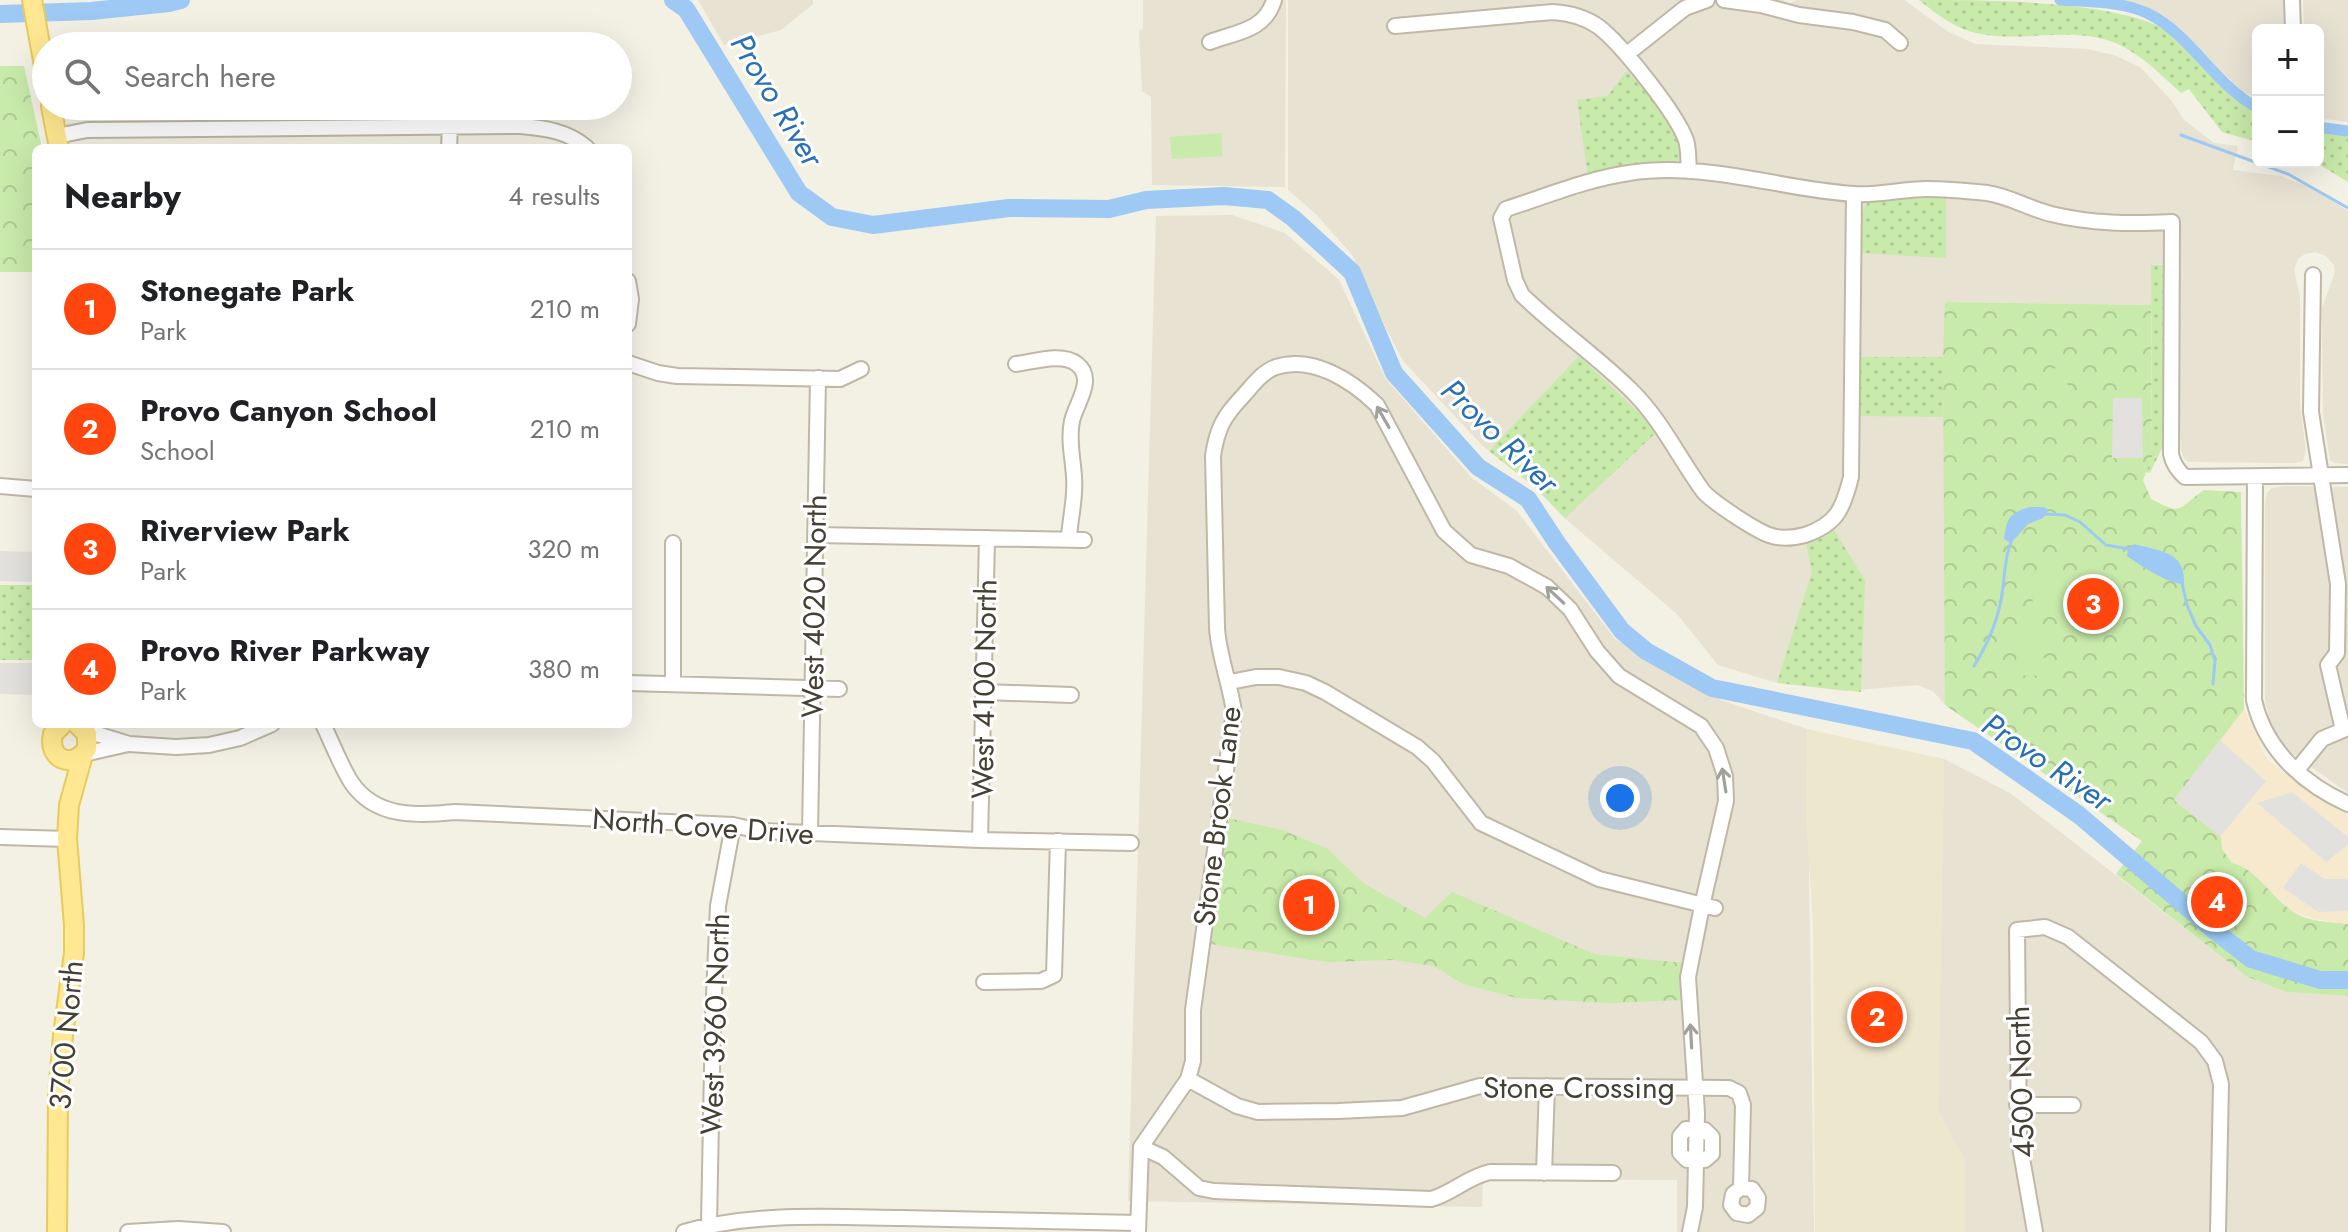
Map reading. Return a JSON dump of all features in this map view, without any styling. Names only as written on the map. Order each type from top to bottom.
[{"type":"main road","points":[[32,0],[36,32]]},
{"type":"main road","points":[[54,120],[58,142]]},
{"type":"main road","points":[[58,728],[51,741],[69,805]]},
{"type":"main road","points":[[69,805],[89,742],[83,728]]},
{"type":"main road","points":[[57,754],[69,760],[83,754]]},
{"type":"main road","name":"3700 North","points":[[57,1232],[58,1096],[74,953],[67,839],[69,805]]},
{"type":"street","points":[[1210,42],[1255,27],[1267,15],[1274,0]]},
{"type":"street","points":[[1627,54],[1685,8],[1707,0]]},
{"type":"street","points":[[1724,0],[1780,5],[1853,22],[1885,30],[1900,43]]},
{"type":"street","points":[[2292,0],[2293,24]]},
{"type":"street","points":[[1395,26],[1553,12],[1585,18],[1627,54],[1682,131],[1687,144],[1689,171]]},
{"type":"street","points":[[449,144],[450,126]]},
{"type":"street","points":[[58,142],[87,130],[450,126],[546,128],[581,144]]},
{"type":"street","points":[[1854,194],[1851,477],[1845,500],[1835,518],[1818,531],[1795,538],[1769,535],[1705,494],[1651,412],[1632,390],[1522,295],[1512,270],[1501,218],[1506,209],[1582,184],[1630,173],[1689,171],[1854,194],[1925,189],[1993,194],[2048,213],[2087,222],[2172,222],[2171,454],[2178,471],[2185,477],[2348,475]]},
{"type":"street","points":[[2297,770],[2322,739],[2346,729],[2328,665],[2337,653],[2338,584],[2311,412],[2313,275]]},
{"type":"street","points":[[816,535],[1076,539],[1070,430],[1084,390],[1084,376],[1078,365],[1068,359],[1016,364]]},
{"type":"street","points":[[632,364],[677,376],[846,378],[861,369]]},
{"type":"street","name":"Stone Brook Lane","points":[[1188,1079],[1193,1061],[1193,1010],[1234,712],[1230,682],[1219,650],[1217,628],[1213,456],[1216,436],[1225,415],[1259,378],[1274,368],[1309,365],[1360,389],[1377,405],[1444,531],[1456,544],[1471,555],[1509,566],[1547,587],[1570,609],[1597,651],[1619,676],[1701,726],[1716,748],[1725,776],[1726,801],[1708,907]]},
{"type":"street","name":"West 4020 North","points":[[810,833],[818,378]]},
{"type":"street","points":[[2255,477],[2254,700],[2262,727],[2274,748],[2327,794],[2348,804]]},
{"type":"street","points":[[0,486],[32,489]]},
{"type":"street","name":"West 4100 North","points":[[980,840],[987,538]]},
{"type":"street","points":[[673,543],[673,684]]},
{"type":"street","points":[[1230,682],[1279,677],[1306,683],[1417,747],[1433,761],[1481,823],[1599,879],[1708,907],[1688,977],[1693,1086],[1691,1129]]},
{"type":"street","points":[[632,683],[839,689]]},
{"type":"street","points":[[984,692],[1071,695]]},
{"type":"street","points":[[87,728],[129,744]]},
{"type":"street","points":[[83,754],[129,744],[176,747],[209,745],[240,738],[263,728]]},
{"type":"street","name":"North Cove Drive","points":[[325,728],[351,782],[360,793],[374,803],[412,815],[455,812],[733,825],[760,831],[1131,843]]},
{"type":"street","name":"West 3960 North","points":[[709,1224],[718,906],[733,825]]},
{"type":"street","points":[[0,837],[67,839]]},
{"type":"street","points":[[984,982],[1041,981],[1054,975],[1058,841]]},
{"type":"street","name":"4500 North","points":[[2035,1232],[2019,1141],[2017,930],[2045,927],[2068,937],[2209,1051],[2221,1084],[2218,1232]]},
{"type":"street","points":[[684,1232],[734,1220],[843,1217],[1138,1227],[1141,1147],[1188,1079]]},
{"type":"street","name":"Stone Crossing","points":[[1188,1079],[1237,1106],[1258,1112],[1402,1108],[1480,1086],[1729,1088],[1739,1093],[1743,1105],[1741,1188]]},
{"type":"street","points":[[1544,1173],[1547,1086]]},
{"type":"street","points":[[2017,1105],[2073,1105]]},
{"type":"street","points":[[1691,1129],[1705,1130],[1712,1137],[1712,1154],[1705,1160],[1696,1160],[1687,1160],[1680,1153],[1680,1136],[1691,1129]]},
{"type":"street","points":[[1141,1147],[1163,1157],[1199,1188],[1206,1190],[1431,1199],[1444,1196],[1475,1175],[1490,1172],[1613,1173]]},
{"type":"street","points":[[1690,1232],[1695,1207],[1696,1160]]},
{"type":"street","points":[[1695,1207],[1702,1232]]},
{"type":"street","points":[[128,1232],[178,1229],[223,1232]]},
{"type":"shaded area","points":[[698,0],[813,0],[813,4],[781,30],[724,45]]},
{"type":"shaded area","points":[[1143,0],[1286,0],[1285,187],[1152,185],[1151,97],[1142,91],[1139,30],[1143,29]]},
{"type":"shaded area","points":[[1288,0],[1783,0],[1790,3],[1797,0],[1904,0],[1947,31],[1975,44],[2087,49],[2114,55],[2140,67],[2171,100],[2184,120],[2214,143],[2238,146],[2233,170],[2280,176],[2310,187],[2348,211],[2348,464],[2330,460],[2323,415],[2322,308],[2335,272],[2334,265],[2326,256],[2316,252],[2305,254],[2298,259],[2294,270],[2300,297],[2300,406],[2306,450],[2303,461],[2295,463],[2189,462],[2184,459],[2179,407],[2179,264],[2151,265],[2151,305],[1946,302],[1945,705],[1933,691],[1917,685],[1845,691],[1777,683],[1718,665],[1677,614],[1561,515],[1537,489],[1483,446],[1403,361],[1353,256],[1316,214],[1288,190]]},
{"type":"shaded area","points":[[2120,0],[2284,0],[2284,24],[2252,24],[2252,96],[2243,92],[2168,21],[2143,5]]},
{"type":"shaded area","points":[[2303,0],[2348,0],[2348,122],[2324,119],[2324,24],[2304,24]]},
{"type":"shaded area","points":[[1232,215],[1285,233],[1339,280],[1385,378],[1472,478],[1516,510],[1615,639],[1721,700],[1807,729],[1814,1232],[1677,1232],[1677,1180],[1483,1179],[1482,1207],[1128,1201],[1156,216]]},
{"type":"shaded area","points":[[2113,398],[2142,398],[2143,458],[2112,458]]},
{"type":"shaded area","points":[[2348,487],[2348,793],[2293,754],[2279,740],[2265,699],[2265,505],[2267,493],[2272,488]]},
{"type":"shaded area","points":[[0,551],[32,552],[32,582],[0,581]]},
{"type":"shaded area","points":[[0,663],[32,663],[32,695],[0,694]]},
{"type":"shaded area","points":[[2244,709],[2267,759],[2302,787],[2348,815],[2348,924],[2292,912],[2258,879],[2232,863],[2172,798]]},
{"type":"shaded area","points":[[1807,729],[1944,759],[1938,1111],[1965,1160],[1965,1232],[1815,1232],[1813,923],[1806,819]]},
{"type":"shaded area","points":[[2220,740],[2266,781],[2220,837],[2174,800]]},
{"type":"shaded area","points":[[1944,759],[2010,793],[2246,976],[2286,992],[2348,996],[2348,1232],[1965,1232],[1965,1160],[1938,1111]]},
{"type":"shaded area","points":[[2292,792],[2348,837],[2348,845],[2326,862],[2257,803]]},
{"type":"shaded area","points":[[2301,863],[2325,879],[2348,879],[2348,911],[2318,912],[2283,888]]},
{"type":"green space","points":[[1919,0],[1978,0],[2083,7],[2143,20],[2166,30],[2232,94],[2252,107],[2252,140],[2222,132],[2189,89],[2181,93],[2144,60],[2118,44],[2081,35],[1984,35],[1941,17]]},
{"type":"green space","points":[[0,66],[24,66],[32,102],[32,120],[36,120],[41,144],[32,144],[32,272],[0,272]]},
{"type":"green space","points":[[1627,71],[1666,114],[1681,141],[1682,152],[1677,161],[1668,165],[1588,177],[1577,100],[1607,96]]},
{"type":"green space","points":[[2324,128],[2348,134],[2348,182],[2324,167]]},
{"type":"green space","points":[[1221,133],[1223,156],[1172,159],[1170,137]]},
{"type":"green space","points":[[1946,195],[1946,258],[1862,253],[1862,218],[1869,201]]},
{"type":"green space","points":[[2151,265],[2163,265],[2163,446],[2150,473],[2146,472],[2152,458]]},
{"type":"green space","points":[[1945,302],[2151,305],[2152,458],[2143,480],[2151,499],[2175,509],[2184,506],[2204,490],[2241,492],[2244,709],[2174,800],[2221,837],[2222,849],[2232,863],[2248,870],[2292,911],[2312,919],[2348,924],[2348,996],[2286,992],[2246,976],[2116,874],[2142,841],[1945,705]]},
{"type":"green space","points":[[1579,356],[1658,431],[1565,518],[1537,489],[1489,451]]},
{"type":"green space","points":[[1861,357],[1943,357],[1943,417],[1860,416]]},
{"type":"green space","points":[[2057,367],[2074,395],[2057,405],[2040,376]]},
{"type":"green space","points":[[1834,530],[1865,580],[1861,692],[1777,683],[1812,572],[1806,543],[1825,537]]},
{"type":"green space","points":[[2034,571],[2079,571],[2076,601],[2054,614],[2032,614]]},
{"type":"green space","points":[[0,585],[32,585],[32,660],[0,660]]},
{"type":"green space","points":[[2017,629],[2055,629],[2055,647],[2016,647]]},
{"type":"green space","points":[[2016,658],[2054,658],[2054,676],[2016,675]]},
{"type":"green space","points":[[1228,818],[1282,830],[1328,849],[1363,883],[1425,918],[1452,892],[1594,954],[1683,963],[1682,1000],[1609,1003],[1517,998],[1463,984],[1434,966],[1394,960],[1328,962],[1210,944]]},
{"type":"water","points":[[2030,507],[2049,510],[2043,518],[2028,524],[2011,543],[2004,539],[2010,517]]},
{"type":"water","points":[[2134,544],[2161,551],[2176,559],[2181,565],[2184,584],[2163,578],[2127,556],[2128,548]]},
{"type":"waterway","name":"Provo River","points":[[0,14],[91,11],[181,0]]},
{"type":"waterway","name":"Provo River","points":[[673,0],[686,9],[799,193],[832,217],[873,225],[1009,208],[1109,209],[1146,200],[1224,196],[1268,200],[1293,218],[1352,272],[1394,373],[1478,467],[1528,499],[1622,631],[1646,651],[1712,688],[1973,741],[2079,815],[2251,959],[2320,980],[2348,980]]},
{"type":"waterway","points":[[2060,0],[2118,5],[2151,15],[2179,35],[2230,88],[2252,104]]},
{"type":"waterway","points":[[2324,128],[2348,131]]},
{"type":"waterway","points":[[2181,135],[2288,174],[2348,208]]},
{"type":"waterway","points":[[2044,514],[2065,515],[2080,522],[2106,545],[2129,549]]},
{"type":"waterway","points":[[1974,666],[1996,618],[2011,542]]},
{"type":"waterway","points":[[2182,583],[2187,605],[2196,626],[2210,645],[2215,661],[2213,684]]},
{"type":"place","name":"Riverview Park","points":[[2093,604]]},
{"type":"place","name":"Provo River Parkway","points":[[2217,902]]},
{"type":"place","name":"Stonegate Park","points":[[1309,905]]},
{"type":"place","name":"Provo Canyon School","points":[[1877,1017]]}]
